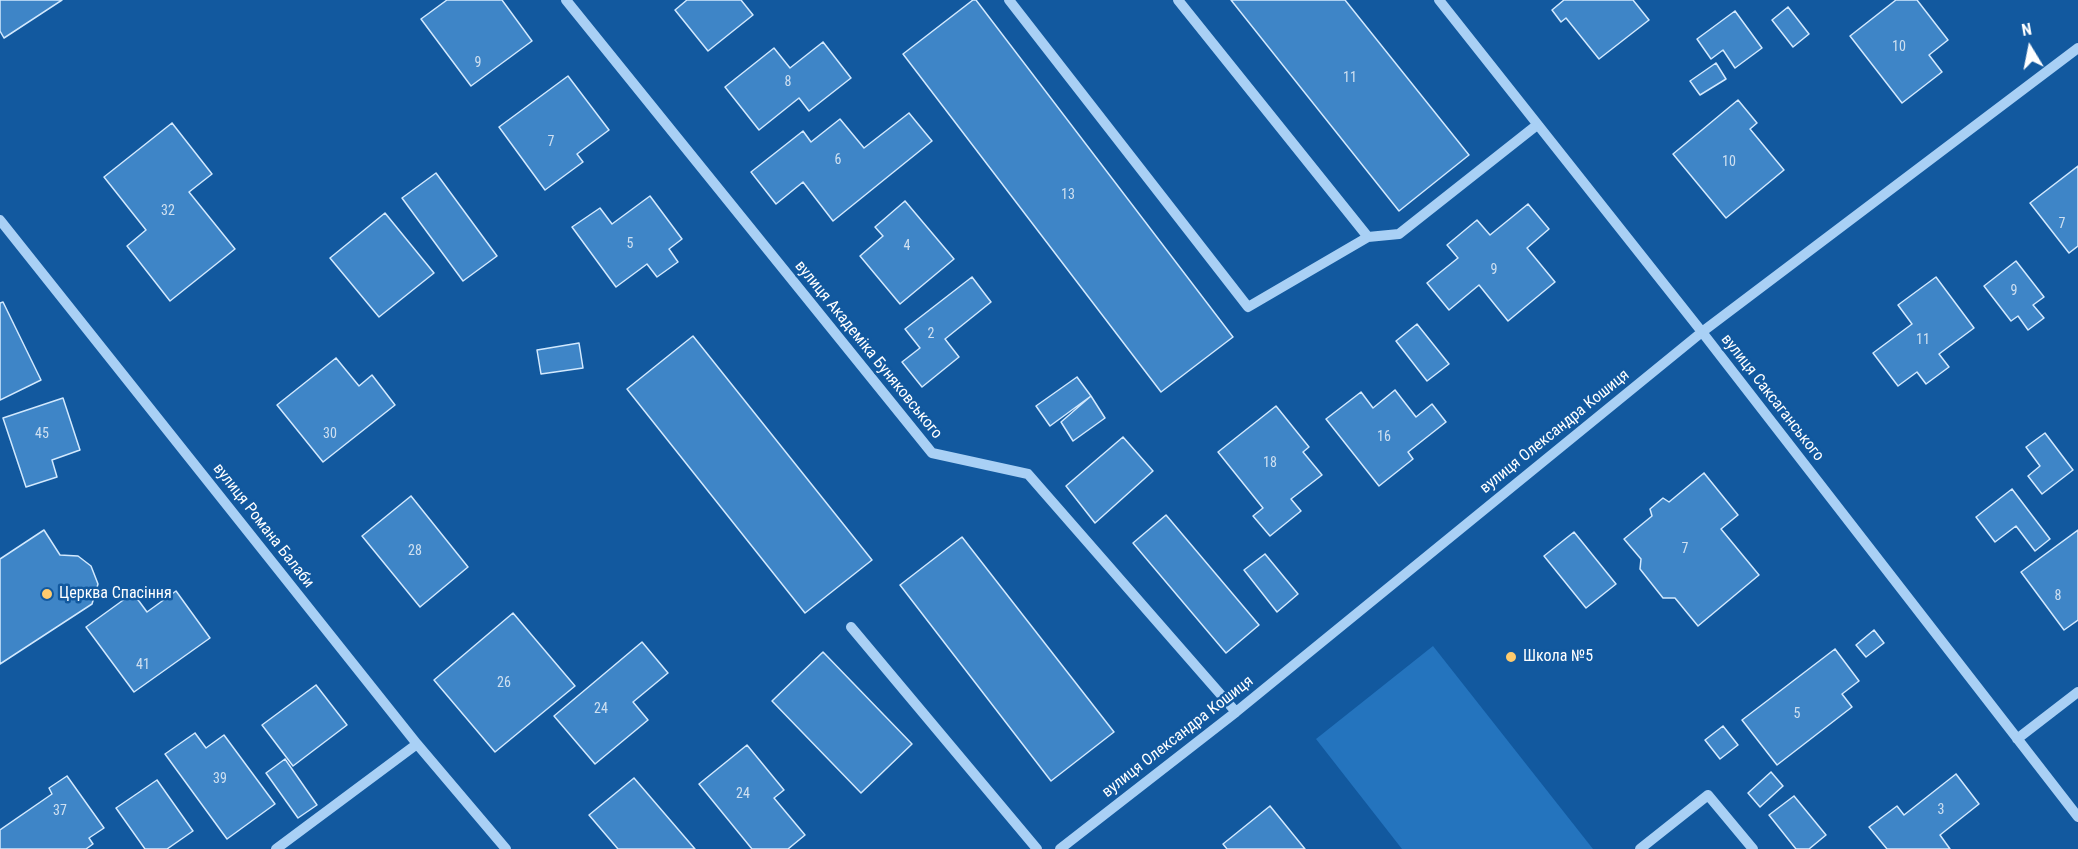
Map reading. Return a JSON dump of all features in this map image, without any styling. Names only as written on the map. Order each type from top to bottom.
[{"type":"street","name":"вулиця Академіка Буняковського","points":[[566,0],[932,453],[1028,474],[1236,712]]},
{"type":"street","points":[[1009,0],[1248,307],[1368,237],[1399,234],[1537,125]]},
{"type":"street","points":[[1178,0],[1368,237]]},
{"type":"street","name":"вулиця Саксаганського","points":[[1439,0],[1702,333],[2078,817]]},
{"type":"street","name":"вулиця Олександра Кошиця","points":[[1060,849],[1236,712],[1702,333],[2078,48]]},
{"type":"street","name":"вулиця Романа Балаби","points":[[0,220],[417,744],[506,849]]},
{"type":"street","points":[[851,627],[1037,849]]},
{"type":"street","points":[[2017,739],[2078,692]]},
{"type":"street","points":[[276,849],[417,744]]},
{"type":"street","points":[[1640,849],[1708,795],[1753,849]]},
{"type":"shaded area","points":[[1433,646],[1593,849],[1402,849],[1316,739]]},
{"type":"building","points":[[0,0],[62,0],[4,38],[0,31]]},
{"type":"building","points":[[447,0],[502,0],[532,41],[471,86],[421,19]]},
{"type":"building","points":[[687,0],[741,0],[753,15],[708,51],[675,10]]},
{"type":"building","points":[[976,0],[1233,337],[1161,392],[903,54]]},
{"type":"building","points":[[1231,0],[1345,0],[1469,155],[1399,211]]},
{"type":"building","points":[[1564,0],[1633,0],[1649,20],[1599,59],[1566,18],[1561,22],[1552,10]]},
{"type":"building","points":[[1896,0],[1917,0],[1948,40],[1929,55],[1942,72],[1902,103],[1850,36]]},
{"type":"building","points":[[1788,7],[1809,34],[1793,47],[1772,20]]},
{"type":"building","points":[[1735,11],[1762,48],[1735,68],[1723,50],[1711,59],[1697,39]]},
{"type":"building","points":[[823,42],[851,78],[809,111],[799,98],[759,130],[725,87],[774,48],[790,68]]},
{"type":"building","points":[[1716,63],[1726,79],[1700,95],[1690,81]]},
{"type":"building","points":[[568,76],[609,130],[577,154],[583,162],[545,190],[499,127]]},
{"type":"building","points":[[1738,100],[1757,123],[1750,129],[1784,170],[1726,218],[1673,154]]},
{"type":"building","points":[[909,113],[932,141],[833,221],[803,182],[776,204],[751,172],[803,131],[811,142],[840,119],[864,148]]},
{"type":"building","points":[[172,123],[212,174],[189,192],[235,249],[170,301],[127,246],[146,230],[104,177]]},
{"type":"building","points":[[2078,166],[2078,246],[2069,253],[2030,203]]},
{"type":"building","points":[[436,173],[497,256],[463,281],[402,198]]},
{"type":"building","points":[[650,196],[682,239],[669,249],[678,262],[657,277],[647,264],[616,287],[572,227],[600,208],[612,224]]},
{"type":"building","points":[[905,201],[954,259],[900,304],[860,256],[883,236],[875,227]]},
{"type":"building","points":[[1528,204],[1549,229],[1527,248],[1555,282],[1508,321],[1479,285],[1449,310],[1427,283],[1458,258],[1447,245],[1477,220],[1490,235]]},
{"type":"building","points":[[385,213],[434,273],[379,317],[330,258]]},
{"type":"building","points":[[2016,261],[2044,297],[2033,305],[2044,318],[2028,330],[2018,316],[2011,321],[1984,286]]},
{"type":"building","points":[[972,277],[991,302],[945,339],[959,357],[922,387],[902,362],[920,348],[905,329]]},
{"type":"building","points":[[1936,277],[1974,328],[1939,354],[1949,367],[1926,384],[1917,372],[1898,386],[1873,353],[1912,324],[1898,305]]},
{"type":"building","points":[[3,302],[41,380],[0,400],[0,303]]},
{"type":"building","points":[[1417,324],[1449,364],[1427,381],[1396,341]]},
{"type":"building","points":[[693,336],[872,560],[805,613],[627,389]]},
{"type":"building","points":[[579,343],[583,368],[541,374],[537,350]]},
{"type":"building","points":[[336,358],[359,386],[372,375],[395,405],[323,462],[277,405]]},
{"type":"building","points":[[1077,377],[1091,396],[1050,426],[1036,406]]},
{"type":"building","points":[[1395,390],[1416,417],[1432,404],[1446,422],[1408,452],[1413,459],[1379,486],[1326,419],[1361,392],[1373,408]]},
{"type":"building","points":[[1091,396],[1105,418],[1073,441],[1061,422]]},
{"type":"building","points":[[63,398],[80,450],[52,460],[57,477],[26,487],[3,418]]},
{"type":"building","points":[[1276,406],[1309,447],[1303,452],[1322,475],[1291,499],[1301,511],[1270,536],[1253,516],[1263,508],[1218,452]]},
{"type":"building","points":[[2045,433],[2073,470],[2042,494],[2028,476],[2040,466],[2026,447]]},
{"type":"building","points":[[1123,437],[1153,471],[1095,523],[1066,486]]},
{"type":"building","points":[[1704,473],[1738,515],[1721,529],[1759,575],[1698,626],[1675,598],[1663,598],[1640,569],[1641,559],[1624,539],[1652,516],[1650,509],[1663,498],[1669,502]]},
{"type":"building","points":[[2012,489],[2050,539],[2035,551],[2016,526],[1995,542],[1976,517]]},
{"type":"building","points":[[411,496],[468,567],[420,607],[362,536]]},
{"type":"building","points":[[1166,515],[1259,625],[1226,653],[1133,543]]},
{"type":"building","name":"Церква Спасіння","points":[[44,530],[60,555],[78,556],[91,566],[98,584],[92,604],[0,664],[0,559]]},
{"type":"building","points":[[2078,530],[2078,620],[2064,630],[2021,572]]},
{"type":"building","points":[[1574,532],[1616,584],[1586,608],[1544,556]]},
{"type":"building","points":[[962,537],[1114,732],[1051,781],[900,585]]},
{"type":"building","points":[[1265,554],[1298,594],[1277,612],[1244,570]]},
{"type":"building","points":[[176,591],[210,638],[134,692],[86,627],[133,593],[147,612]]},
{"type":"building","points":[[513,613],[575,686],[495,752],[434,680]]},
{"type":"building","points":[[1874,630],[1884,643],[1866,657],[1856,645]]},
{"type":"building","points":[[642,642],[668,673],[633,702],[648,720],[595,764],[554,716]]},
{"type":"building","points":[[1835,649],[1859,681],[1842,694],[1852,707],[1777,765],[1742,720]]},
{"type":"building","points":[[823,652],[912,744],[861,793],[772,701]]},
{"type":"building","points":[[316,685],[347,725],[293,766],[262,725]]},
{"type":"building","points":[[1723,726],[1738,745],[1720,759],[1705,740]]},
{"type":"building","points":[[195,733],[206,748],[224,735],[275,804],[227,839],[165,754]]},
{"type":"building","points":[[747,745],[784,790],[774,798],[805,835],[788,849],[752,849],[699,784]]},
{"type":"building","points":[[285,759],[317,805],[298,818],[266,773]]},
{"type":"building","points":[[1771,772],[1783,786],[1760,807],[1748,793]]},
{"type":"building","points":[[1956,774],[1979,804],[1940,835],[1950,849],[1887,849],[1869,827],[1897,806],[1904,815]]},
{"type":"building","points":[[67,776],[104,828],[89,838],[93,844],[86,849],[0,849],[0,830],[52,794],[49,788]]},
{"type":"building","points":[[634,778],[695,849],[618,849],[589,815]]},
{"type":"building","points":[[157,780],[193,831],[167,849],[145,849],[116,808]]},
{"type":"building","points":[[1794,796],[1826,835],[1809,849],[1796,849],[1769,815]]},
{"type":"building","points":[[1270,806],[1305,849],[1227,849],[1223,844]]},
{"type":"place","name":"Церква Спасіння","points":[[47,594]]},
{"type":"place","name":"Школа №5","points":[[1511,657]]}]
